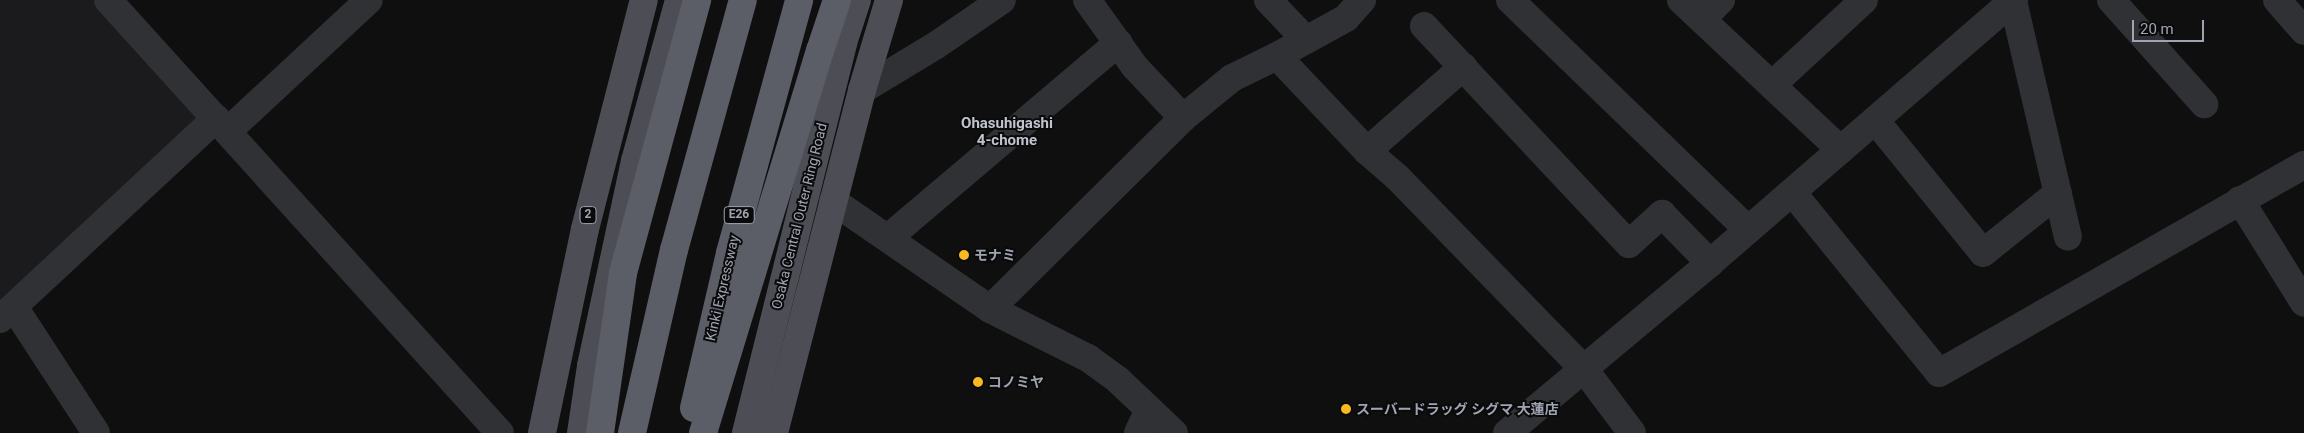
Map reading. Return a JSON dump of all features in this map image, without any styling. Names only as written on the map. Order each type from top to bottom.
[{"type":"highway","points":[[600,433],[623,274],[698,0]]},
{"type":"highway","points":[[632,433],[674,250],[743,0]]},
{"type":"highway","name":"Kinki Expressway","points":[[688,433],[730,252],[799,0]]},
{"type":"highway","points":[[703,433],[837,0]]},
{"type":"main road","name":"2","points":[[542,433],[585,229],[644,0]]},
{"type":"main road","points":[[581,433],[591,366],[635,161],[679,0]]},
{"type":"main road","name":"Osaka Central Outer Ring Road","points":[[746,433],[842,43],[857,0]]},
{"type":"main road","points":[[774,433],[862,90],[890,0]]},
{"type":"street","points":[[108,0],[500,433]]},
{"type":"street","points":[[96,433],[7,313],[229,133],[368,0]]},
{"type":"street","points":[[862,90],[935,46],[1002,0]]},
{"type":"street","points":[[1087,0],[1135,67],[1183,118]]},
{"type":"street","points":[[1268,0],[1306,40]]},
{"type":"street","points":[[990,309],[1183,118],[1232,78],[1346,18],[1362,0]]},
{"type":"street","points":[[1510,0],[1748,230]]},
{"type":"street","points":[[1681,0],[1841,150]]},
{"type":"street","points":[[1702,19],[1721,0]]},
{"type":"street","points":[[1772,85],[1864,0]]},
{"type":"street","points":[[1506,433],[1710,263],[2014,0],[2068,237]]},
{"type":"street","points":[[2111,0],[2204,104]]},
{"type":"street","points":[[2277,0],[2304,31]]},
{"type":"street","points":[[1424,26],[1629,244],[1662,214],[1710,263]]},
{"type":"street","points":[[888,238],[1118,43]]},
{"type":"street","points":[[1277,56],[1367,151],[1397,177],[1584,369],[1632,433]]},
{"type":"street","points":[[1367,151],[1462,67]]},
{"type":"street","points":[[1876,120],[1983,253],[2058,193]]},
{"type":"street","points":[[1792,192],[1939,373],[2304,164]]},
{"type":"street","points":[[2240,200],[2304,302]]},
{"type":"street","points":[[833,202],[888,238],[949,283],[990,309],[1088,358],[1118,380],[1144,421],[1174,433]]},
{"type":"shaded area","points":[[0,0],[99,0],[205,119],[0,302]]},
{"type":"place","name":"モナミ","points":[[964,255]]},
{"type":"place","name":"コノミヤ","points":[[978,382]]},
{"type":"place","name":"スーバードラッグ シグマ 大蓮店","points":[[1346,409]]},
{"type":"district","name":"Ohasuhigashi 4-chome","points":[[1007,132]]}]
